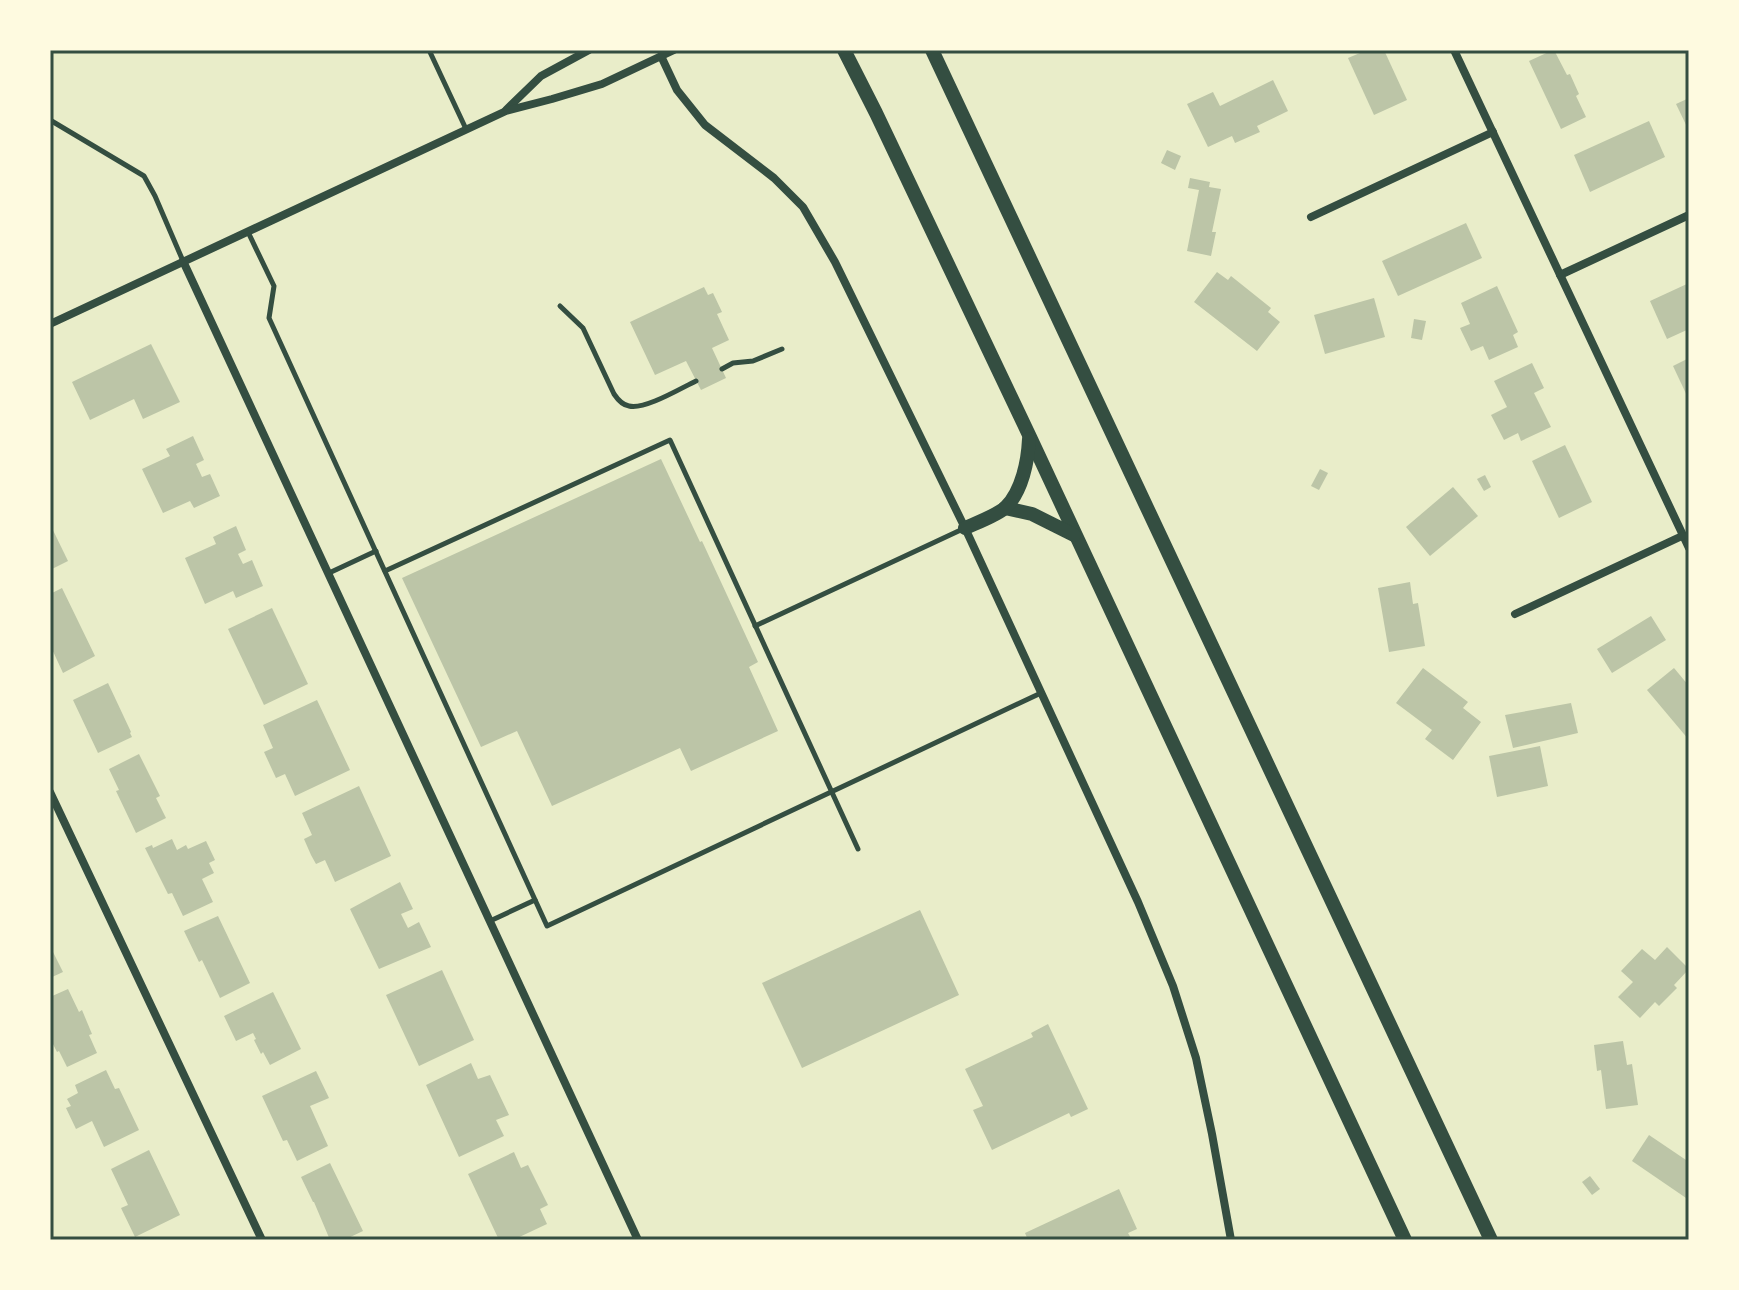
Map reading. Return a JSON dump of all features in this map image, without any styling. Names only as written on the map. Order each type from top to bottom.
[{"type":"main road","points":[[844,50],[1030,437],[1405,1240]]},
{"type":"main road","points":[[932,50],[1491,1240]]},
{"type":"main road","points":[[965,528],[1005,508],[1023,477],[1030,437]]},
{"type":"main road","points":[[1005,508],[1032,514],[1074,535]]},
{"type":"street","points":[[506,111],[541,76],[589,50]]},
{"type":"street","points":[[50,324],[506,111],[602,84],[674,50]]},
{"type":"street","points":[[1454,50],[1689,548]]},
{"type":"street","points":[[661,56],[677,90],[705,125],[774,178],[803,207],[835,262],[965,528],[1138,902],[1179,1004],[1203,1088],[1231,1240]]},
{"type":"street","points":[[1311,217],[1493,132]]},
{"type":"street","points":[[1560,275],[1689,215]]},
{"type":"street","points":[[183,261],[638,1240]]},
{"type":"street","points":[[1515,614],[1682,536]]},
{"type":"street","points":[[50,792],[262,1240]]},
{"type":"lane","points":[[429,50],[466,129]]},
{"type":"lane","points":[[50,120],[144,176],[183,261]]},
{"type":"lane","points":[[247,231],[274,286],[269,318],[547,926],[1041,693]]},
{"type":"lane","points":[[560,306],[583,328],[614,394],[621,402],[631,407],[642,407],[696,381]]},
{"type":"lane","points":[[722,369],[782,349]]},
{"type":"lane","points":[[385,571],[670,440],[858,849]]},
{"type":"lane","points":[[755,626],[965,528]]},
{"type":"lane","points":[[328,574],[376,551]]},
{"type":"lane","points":[[490,921],[535,900]]},
{"type":"building","points":[[1367,50],[1384,50],[1407,100],[1374,115],[1348,58]]},
{"type":"building","points":[[1554,50],[1567,75],[1570,74],[1586,117],[1561,129],[1529,61]]},
{"type":"building","points":[[1273,80],[1288,111],[1257,126],[1260,132],[1235,143],[1232,136],[1208,147],[1187,104],[1213,92],[1220,106]]},
{"type":"building","points":[[1689,98],[1689,131],[1676,104]]},
{"type":"building","points":[[1649,121],[1665,157],[1590,192],[1574,155]]},
{"type":"building","points":[[1167,150],[1181,156],[1175,170],[1161,163]]},
{"type":"building","points":[[1190,178],[1210,182],[1209,187],[1221,189],[1212,232],[1216,232],[1211,256],[1187,251],[1199,190],[1188,188]]},
{"type":"building","points":[[1466,223],[1482,258],[1398,296],[1382,261]]},
{"type":"building","points":[[1217,272],[1228,280],[1231,276],[1271,308],[1268,312],[1280,322],[1257,351],[1194,302]]},
{"type":"building","points":[[1689,283],[1689,329],[1667,339],[1650,301]]},
{"type":"building","points":[[1497,286],[1518,332],[1513,335],[1518,347],[1489,360],[1483,346],[1471,351],[1460,328],[1470,324],[1461,303]]},
{"type":"building","points":[[704,287],[708,295],[713,293],[722,312],[717,314],[729,340],[712,348],[726,378],[701,390],[686,361],[655,375],[630,322]]},
{"type":"building","points":[[1374,298],[1385,337],[1325,354],[1314,315]]},
{"type":"building","points":[[1414,319],[1426,321],[1422,340],[1411,338]]},
{"type":"building","points":[[151,344],[180,402],[143,419],[134,399],[90,420],[72,382]]},
{"type":"building","points":[[1689,358],[1689,400],[1673,366]]},
{"type":"building","points":[[1532,363],[1544,388],[1534,393],[1551,427],[1521,441],[1518,433],[1504,440],[1491,415],[1507,407],[1494,381]]},
{"type":"building","points":[[193,436],[204,460],[196,464],[202,477],[210,474],[220,496],[194,508],[190,501],[163,513],[142,469],[170,456],[166,449]]},
{"type":"building","points":[[1565,445],[1592,502],[1559,518],[1532,461]]},
{"type":"building","points":[[661,459],[758,662],[749,667],[778,731],[691,771],[680,748],[552,806],[517,731],[481,747],[402,578]]},
{"type":"building","points":[[1320,469],[1328,473],[1319,490],[1311,486]]},
{"type":"building","points":[[1485,475],[1491,487],[1484,491],[1477,479]]},
{"type":"building","points":[[1453,487],[1478,516],[1430,556],[1406,527]]},
{"type":"building","points":[[50,524],[68,561],[50,570]]},
{"type":"building","points":[[236,526],[246,550],[238,554],[243,564],[252,560],[263,586],[236,598],[233,591],[205,604],[185,558],[216,544],[213,537]]},
{"type":"building","points":[[1410,582],[1413,604],[1418,603],[1425,646],[1389,652],[1378,588]]},
{"type":"building","points":[[62,588],[95,656],[63,673],[50,641],[50,594]]},
{"type":"building","points":[[272,608],[308,684],[264,705],[228,629]]},
{"type":"building","points":[[1651,616],[1666,640],[1612,673],[1597,649]]},
{"type":"building","points":[[1423,668],[1468,702],[1463,708],[1481,722],[1453,760],[1425,739],[1432,730],[1396,703]]},
{"type":"building","points":[[1674,668],[1689,686],[1689,740],[1647,690]]},
{"type":"building","points":[[108,683],[132,737],[98,753],[73,700]]},
{"type":"building","points":[[317,700],[350,770],[295,796],[285,774],[276,778],[264,752],[273,748],[263,725]]},
{"type":"building","points":[[1571,703],[1578,733],[1513,748],[1505,715]]},
{"type":"building","points":[[1540,746],[1548,786],[1497,797],[1489,756]]},
{"type":"building","points":[[139,754],[160,796],[156,798],[166,818],[136,833],[109,769]]},
{"type":"building","points":[[359,786],[391,856],[335,882],[325,860],[316,864],[311,855],[304,839],[312,835],[302,813]]},
{"type":"building","points":[[172,839],[177,850],[206,841],[215,860],[209,863],[214,873],[202,879],[213,902],[183,916],[145,848],[152,845],[153,848]]},
{"type":"building","points":[[400,882],[413,909],[401,914],[408,928],[419,922],[431,947],[379,969],[350,909]]},
{"type":"building","points":[[920,910],[959,995],[802,1068],[762,983]]},
{"type":"building","points":[[218,916],[250,983],[220,998],[184,931]]},
{"type":"building","points":[[50,946],[63,972],[50,978]]},
{"type":"building","points":[[1667,947],[1689,969],[1674,985],[1677,988],[1659,1006],[1655,1002],[1640,1018],[1618,997],[1633,982],[1621,971],[1642,949],[1655,960]]},
{"type":"building","points":[[442,970],[474,1040],[419,1066],[386,995]]},
{"type":"building","points":[[68,989],[79,1012],[82,1010],[97,1053],[67,1067],[50,1038],[50,997]]},
{"type":"building","points":[[273,992],[301,1049],[270,1065],[263,1052],[261,1054],[253,1033],[236,1041],[224,1016]]},
{"type":"building","points":[[1048,1024],[1088,1109],[1071,1117],[1069,1113],[992,1150],[973,1110],[983,1106],[965,1069],[1033,1037],[1031,1033]]},
{"type":"building","points":[[1623,1041],[1627,1065],[1632,1064],[1638,1105],[1606,1109],[1594,1045]]},
{"type":"building","points":[[471,1063],[478,1079],[490,1075],[509,1115],[496,1120],[504,1136],[459,1157],[426,1085]]},
{"type":"building","points":[[106,1070],[115,1089],[119,1088],[139,1130],[104,1147],[92,1121],[76,1129],[66,1108],[71,1106],[67,1099],[78,1093],[75,1085]]},
{"type":"building","points":[[316,1071],[329,1098],[310,1106],[328,1146],[297,1161],[287,1140],[283,1141],[262,1096]]},
{"type":"building","points":[[1649,1135],[1689,1162],[1689,1200],[1632,1161]]},
{"type":"building","points":[[149,1150],[180,1215],[135,1237],[121,1208],[128,1205],[111,1169]]},
{"type":"building","points":[[514,1152],[521,1168],[528,1165],[548,1205],[540,1209],[547,1224],[513,1240],[499,1240],[468,1174]]},
{"type":"building","points":[[330,1163],[363,1231],[344,1240],[330,1240],[301,1177]]},
{"type":"building","points":[[1590,1176],[1600,1189],[1592,1195],[1582,1182]]},
{"type":"building","points":[[1119,1189],[1137,1229],[1128,1233],[1132,1240],[1028,1240],[1025,1233]]}]
